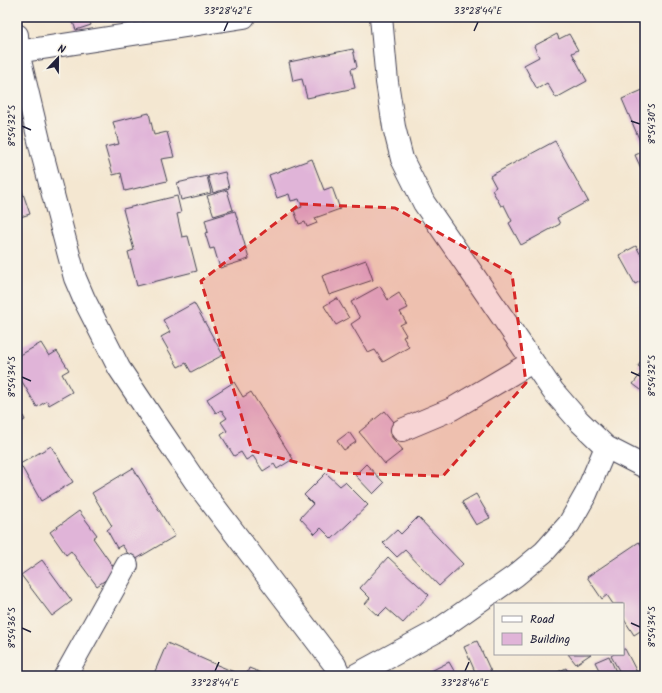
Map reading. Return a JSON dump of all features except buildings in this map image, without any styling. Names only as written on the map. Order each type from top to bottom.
[{"type":"street","points":[[244,17],[17,46],[42,153],[75,278],[119,368],[195,481],[335,665],[340,676]]},
{"type":"street","points":[[381,17],[387,82],[394,127],[402,159],[424,203],[553,391],[579,421],[606,447],[645,467]]},
{"type":"street","points":[[402,430],[452,409],[532,362]]},
{"type":"street","points":[[354,676],[437,631],[515,576],[544,552],[569,524],[586,494],[606,447]]},
{"type":"street","points":[[65,676],[127,565]]},
{"type":"highlighted area","points":[[300,204],[395,208],[512,274],[526,383],[443,476],[339,473],[252,451],[201,281]]}]
